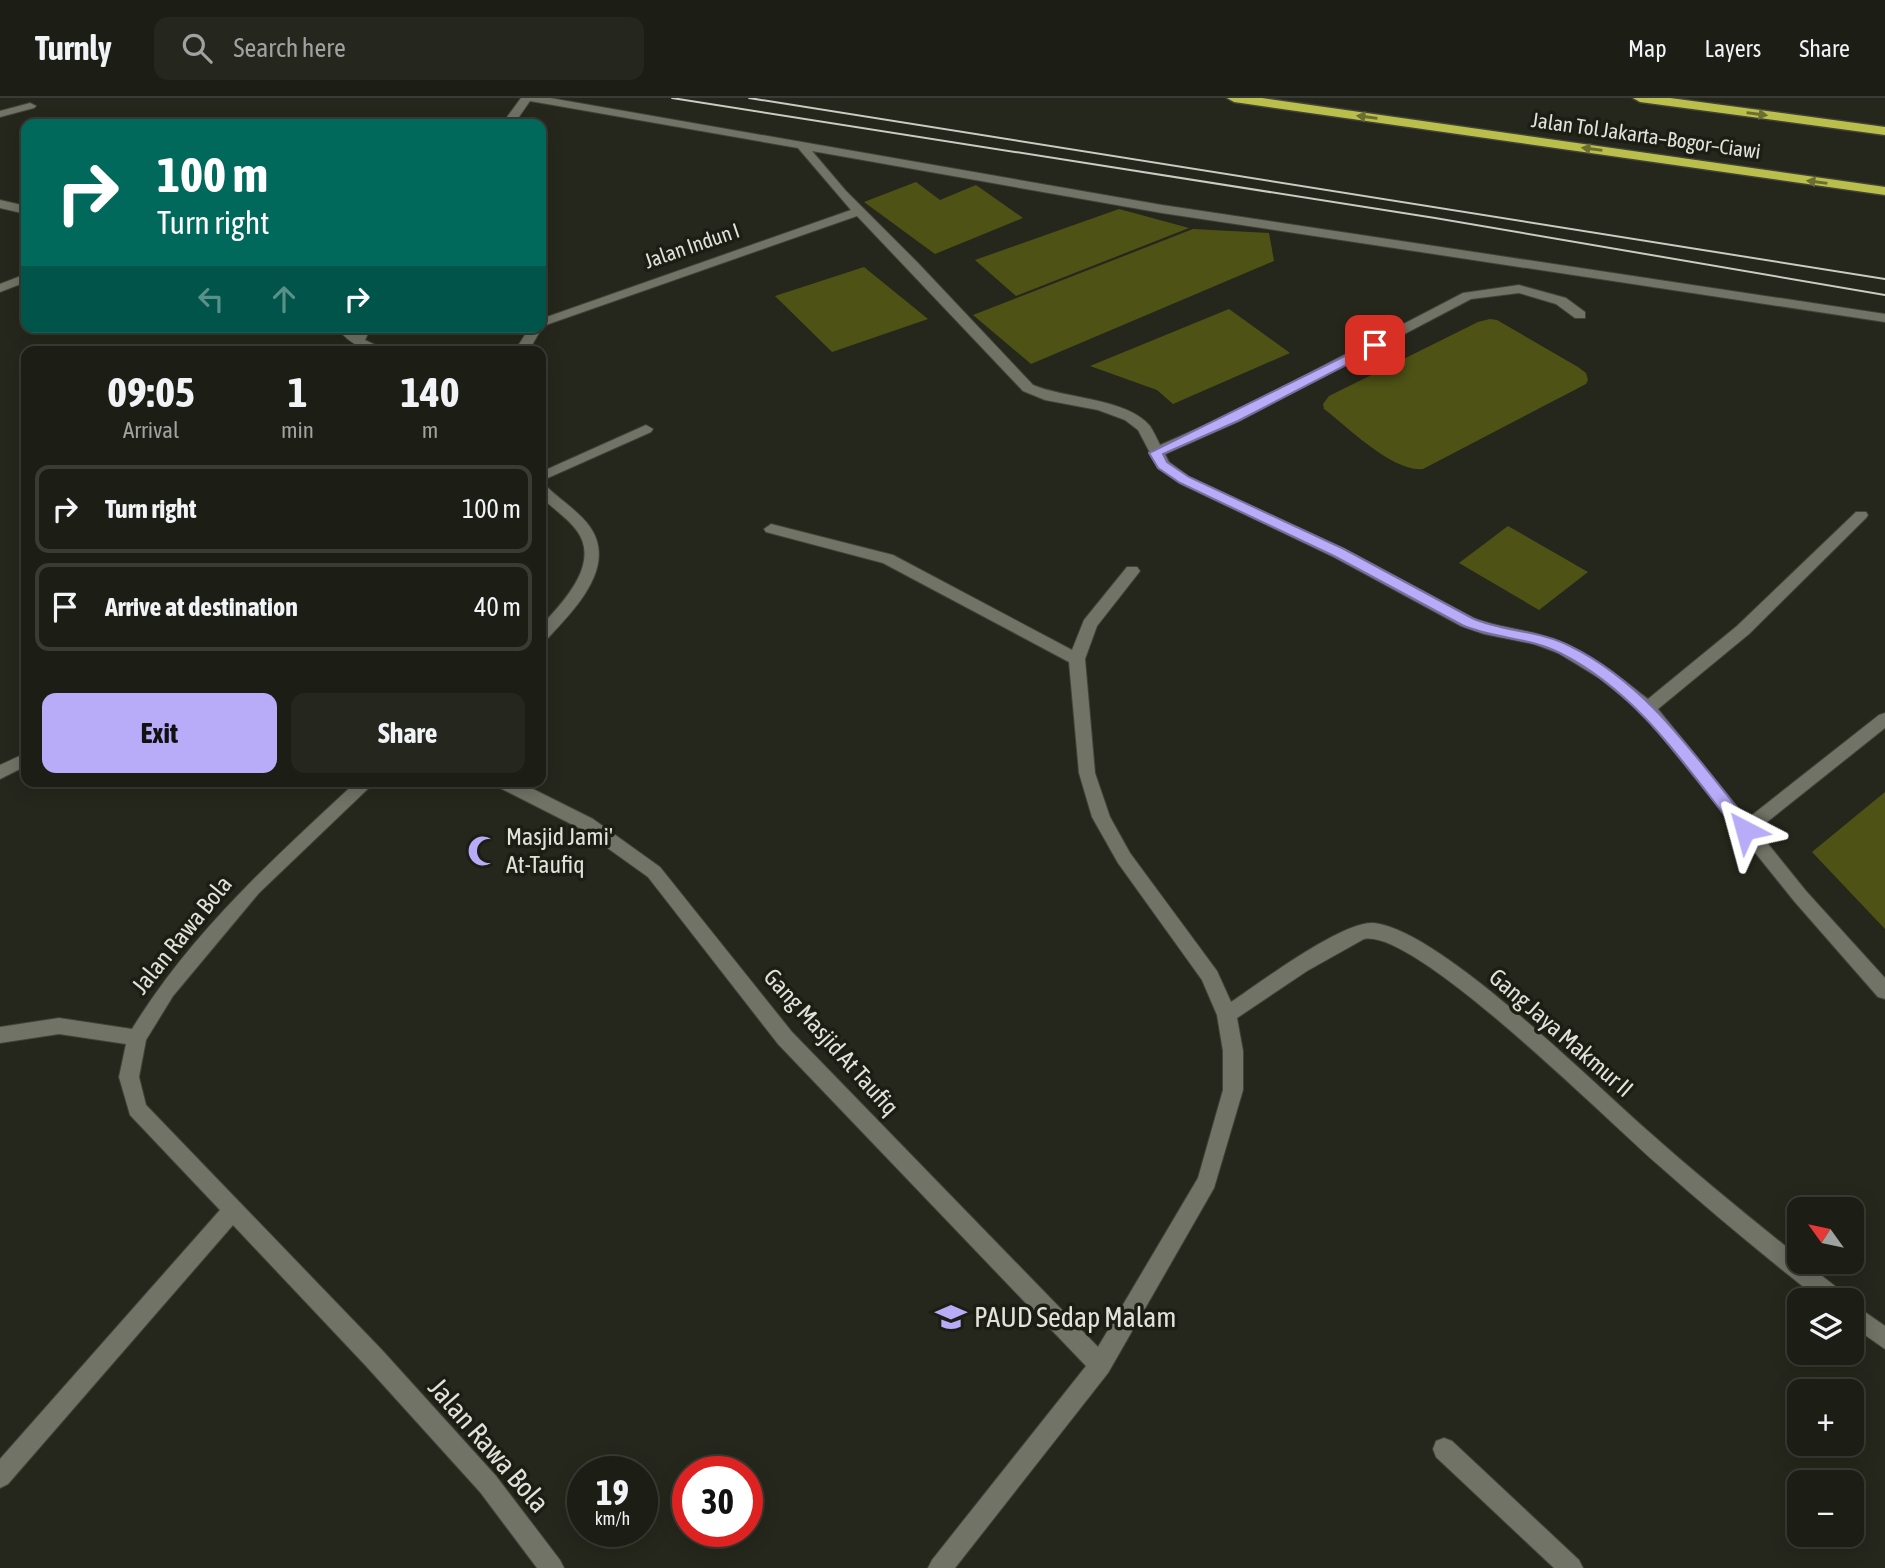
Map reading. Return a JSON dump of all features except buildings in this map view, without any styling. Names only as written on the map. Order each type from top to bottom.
[{"type":"highway","name":"Jalan Tol Jakarta–Bogor–Ciawi","points":[[1234,98],[1885,191]]},
{"type":"highway","name":"Jalan Tol Jakarta–Bogor–Ciawi","points":[[1640,98],[1885,131]]},
{"type":"street","points":[[512,119],[529,98],[1162,209],[1885,318]]},
{"type":"street","points":[[0,114],[30,106]]},
{"type":"street","points":[[801,145],[859,211],[1028,388],[1050,397],[1101,406],[1130,417],[1143,428],[1163,465],[1184,480],[1339,553],[1467,622],[1484,629],[1537,639],[1564,649],[1605,674],[1648,708],[1745,830],[1885,991]]},
{"type":"street","points":[[0,204],[21,209]]},
{"type":"street","name":"Jalan Indun I","points":[[546,321],[859,211]]},
{"type":"street","points":[[0,288],[21,280]]},
{"type":"street","points":[[1155,453],[1234,418],[1468,296],[1519,289],[1561,301],[1580,315]]},
{"type":"street","points":[[349,333],[369,346]]},
{"type":"street","points":[[359,342],[363,333]]},
{"type":"street","points":[[546,475],[646,429]]},
{"type":"street","points":[[546,494],[587,532],[593,554],[587,574],[570,604],[546,630]]},
{"type":"street","points":[[1648,708],[1743,630],[1861,515]]},
{"type":"street","points":[[771,529],[888,559],[1077,659]]},
{"type":"street","points":[[940,1568],[1100,1366],[1207,1181],[1233,1090],[1233,1051],[1227,1016],[1210,976],[1124,858],[1101,817],[1087,772],[1077,659],[1090,624],[1132,571]]},
{"type":"street","points":[[1745,830],[1885,719]]},
{"type":"street","points":[[0,773],[21,761]]},
{"type":"street","name":"Jalan Rawa Bola","points":[[362,787],[253,888],[166,990],[137,1038],[128,1077],[137,1109],[374,1359],[488,1484],[552,1568]]},
{"type":"street","name":"Gang Masjid At Taufiq","points":[[514,787],[587,824],[654,872],[785,1038],[1100,1366]]},
{"type":"street","name":"Gang Jaya Makmur II","points":[[1227,1016],[1309,961],[1359,933],[1373,930],[1390,934],[1409,943],[1466,985],[1582,1082],[1637,1135],[1764,1244],[1821,1288]]},
{"type":"street","points":[[0,1035],[59,1026],[137,1038]]},
{"type":"street","points":[[0,1476],[232,1211]]},
{"type":"street","points":[[1864,1322],[1885,1339]]},
{"type":"street","points":[[1444,1449],[1571,1568]]},
{"type":"shaded area","points":[[916,182],[940,200],[976,185],[1023,218],[935,254],[864,202]]},
{"type":"shaded area","points":[[1119,209],[1189,228],[1016,296],[975,260]]},
{"type":"shaded area","points":[[1193,229],[1269,233],[1274,261],[1031,364],[973,315]]},
{"type":"shaded area","points":[[864,267],[928,319],[832,352],[775,296]]},
{"type":"shaded area","points":[[1229,309],[1290,353],[1173,404],[1157,390],[1090,366]]},
{"type":"shaded area","points":[[1497,320],[1578,367],[1586,373],[1586,384],[1423,469],[1411,468],[1384,456],[1324,409],[1323,404],[1329,396],[1478,322]]},
{"type":"shaded area","points":[[1508,526],[1588,572],[1539,610],[1459,563]]},
{"type":"shaded area","points":[[1885,792],[1885,929],[1812,852]]},
{"type":"tram line","points":[[672,98],[1435,218],[1885,295]]},
{"type":"tram line","points":[[749,98],[1885,279]]},
{"type":"place","name":"Masjid Jami' At-Taufiq","points":[[483,851]]},
{"type":"place","name":"PAUD Sedap Malam","points":[[951,1317]]},
{"type":"route","points":[[1375,345],[1234,418],[1155,453],[1163,465],[1184,480],[1339,553],[1467,622],[1505,635],[1537,639],[1564,649],[1605,674],[1648,708],[1745,830]]}]
